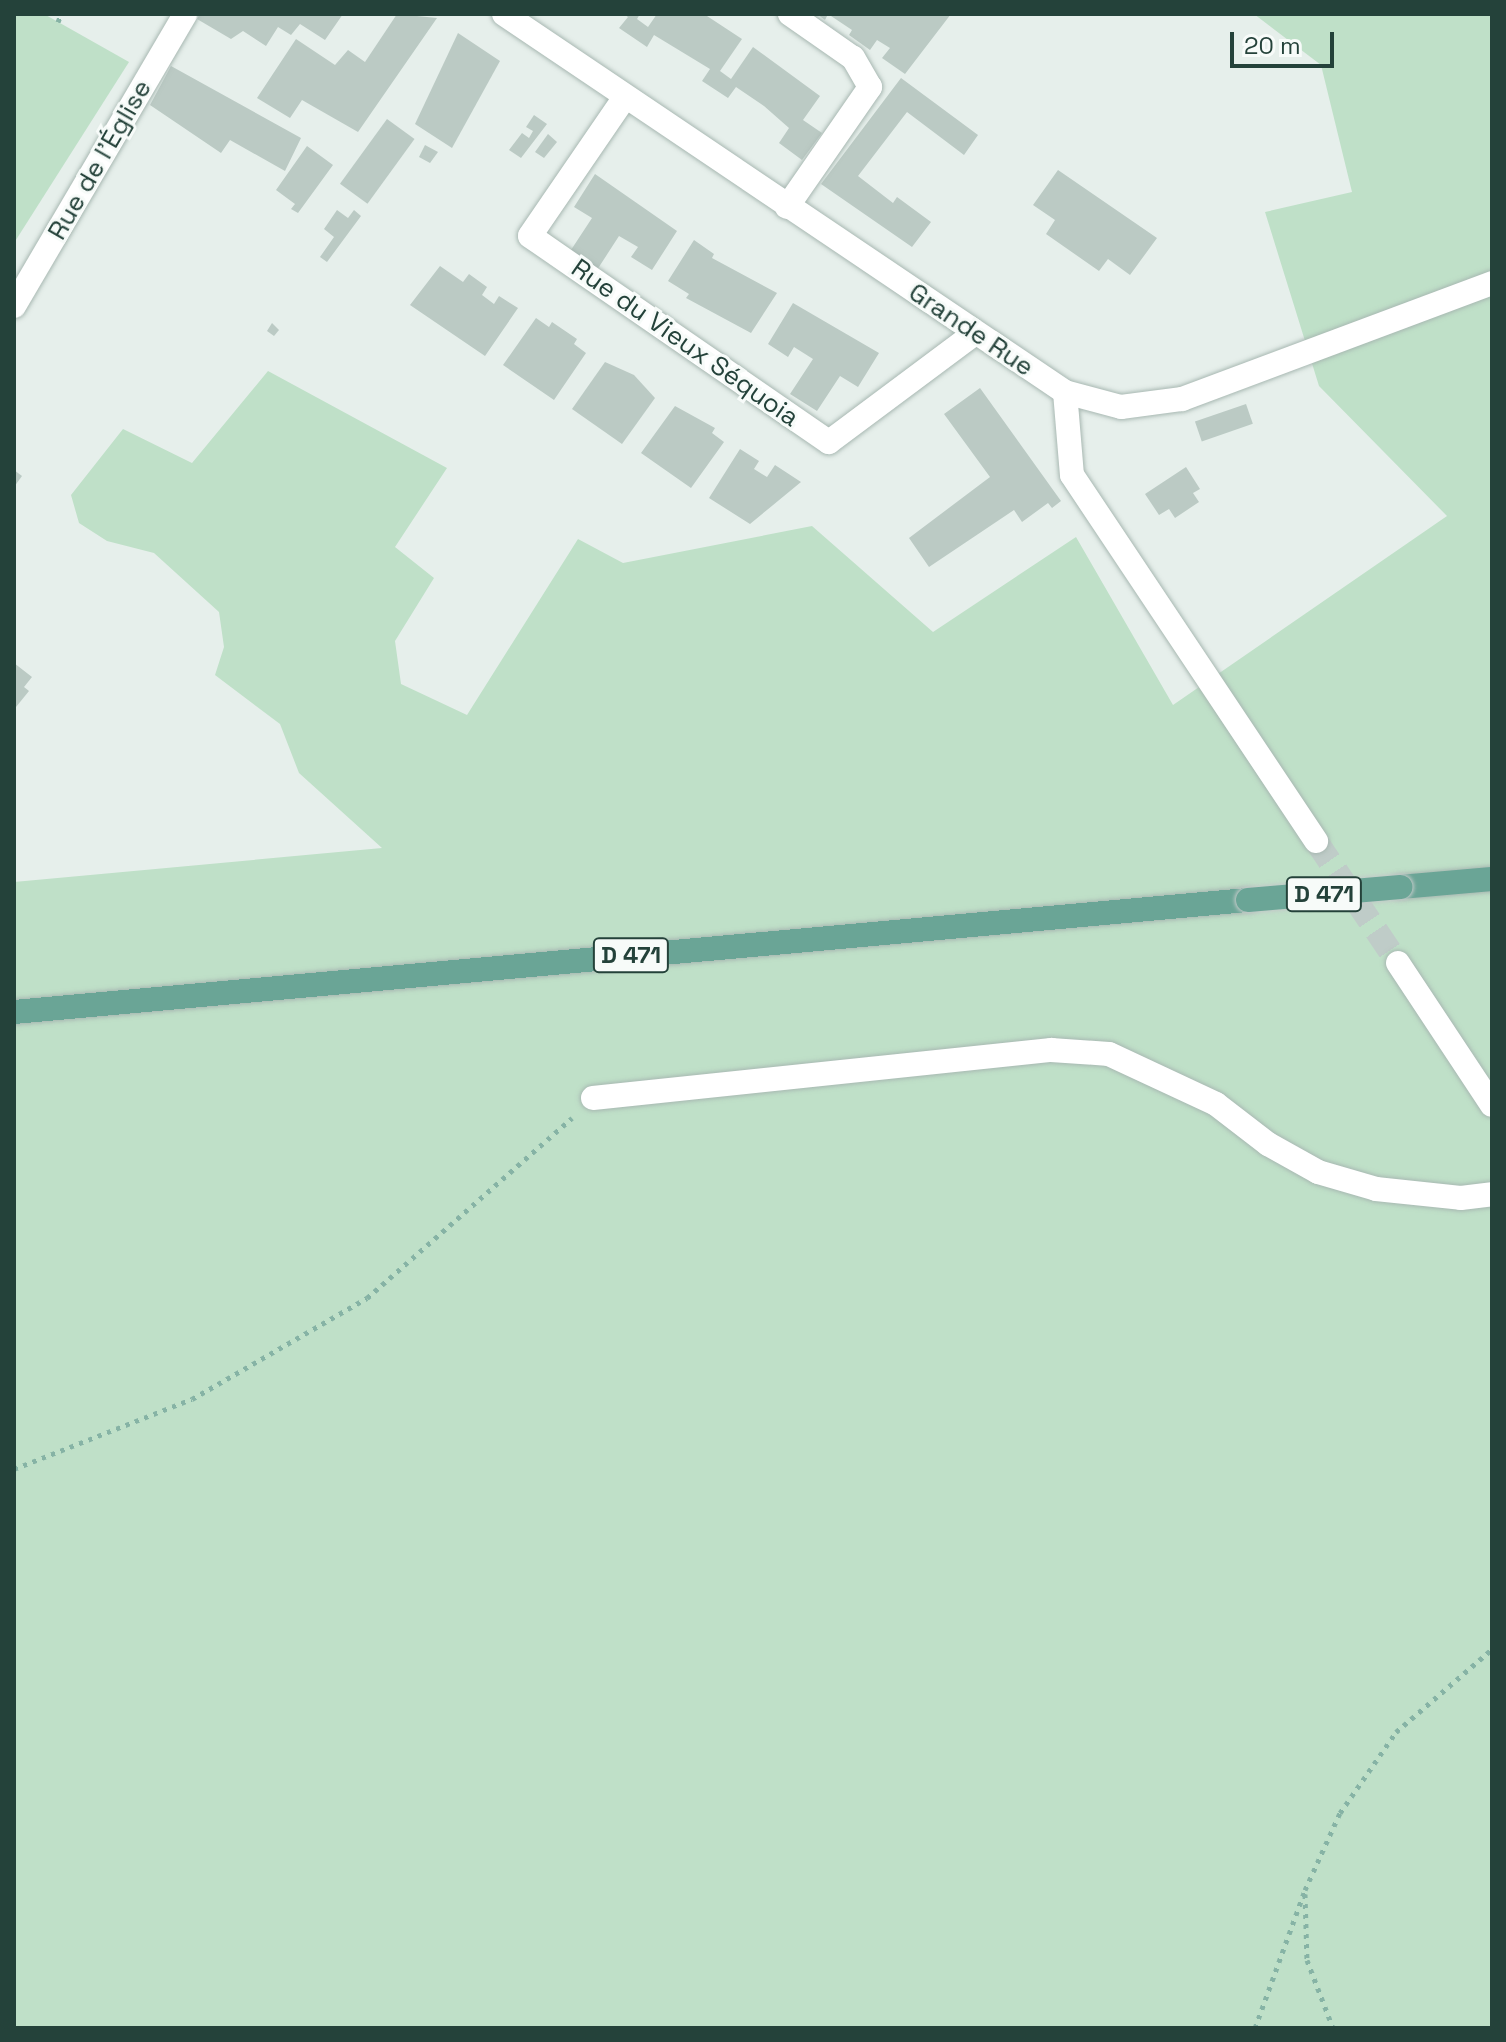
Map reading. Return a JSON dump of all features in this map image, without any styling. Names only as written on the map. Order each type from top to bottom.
[{"type":"main road","name":"D 471","points":[[14,1012],[1492,879]]},
{"type":"street","name":"Rue de l'Église","points":[[14,306],[185,14]]},
{"type":"street","name":"Grande Rue","points":[[504,14],[1065,392],[1121,407],[1182,399],[1492,283]]},
{"type":"street","points":[[787,207],[870,87],[853,58],[790,14]]},
{"type":"street","name":"Rue du Vieux Séquoia","points":[[625,97],[530,236],[829,442],[975,333]]},
{"type":"street","points":[[1065,392],[1072,475],[1316,841]]},
{"type":"street","points":[[1398,963],[1492,1105]]},
{"type":"street","points":[[593,1098],[1051,1050],[1109,1054],[1216,1104],[1268,1144],[1318,1172],[1376,1189],[1461,1198],[1492,1194]]},
{"type":"path","points":[[58,22],[61,14]]},
{"type":"path","points":[[14,1469],[192,1399],[367,1298],[499,1187],[593,1098]]},
{"type":"path","points":[[1255,2028],[1305,1890],[1340,1813],[1396,1732],[1492,1649]]},
{"type":"path","points":[[1305,1890],[1307,1960],[1333,2028]]},
{"type":"green space","points":[[14,14],[44,14],[129,62],[14,243]]},
{"type":"green space","points":[[1254,14],[1492,14],[1492,2028],[14,2028],[14,882],[382,848],[299,773],[280,724],[215,675],[224,647],[219,612],[154,553],[107,541],[79,523],[71,495],[123,429],[192,463],[268,371],[447,468],[395,547],[434,578],[395,641],[401,684],[467,715],[578,539],[623,563],[812,526],[933,632],[1076,537],[1173,705],[1447,516],[1319,386],[1265,212],[1352,192],[1321,65]]},
{"type":"building","points":[[200,14],[343,14],[325,40],[300,24],[291,35],[278,27],[266,46],[243,31],[231,39],[197,19]]},
{"type":"building","points":[[397,14],[437,18],[358,132],[302,100],[290,118],[257,98],[296,39],[335,65],[348,50],[365,62]]},
{"type":"building","points":[[624,14],[640,14],[637,19],[648,27],[657,14],[707,16],[742,39],[720,71],[731,79],[753,47],[820,96],[803,120],[822,133],[802,160],[779,143],[789,128],[764,106],[736,87],[728,98],[702,81],[710,69],[654,35],[647,47],[619,28],[628,17]]},
{"type":"building","points":[[828,14],[951,14],[905,74],[882,58],[890,48],[877,40],[870,50],[849,35],[852,30]]},
{"type":"building","points":[[458,33],[500,61],[452,148],[415,124]]},
{"type":"building","points":[[171,66],[301,138],[285,171],[230,140],[221,153],[150,105]]},
{"type":"building","points":[[901,78],[978,135],[964,155],[907,112],[858,176],[893,203],[897,197],[931,222],[912,247],[821,184]]},
{"type":"building","points":[[534,115],[547,124],[521,158],[509,150],[522,133],[529,138],[533,131],[526,127]]},
{"type":"building","points":[[387,119],[415,139],[367,204],[340,184]]},
{"type":"building","points":[[548,134],[557,142],[544,158],[535,152]]},
{"type":"building","points":[[425,145],[438,152],[430,163],[419,157]]},
{"type":"building","points":[[307,146],[333,165],[298,213],[291,209],[295,204],[276,190]]},
{"type":"building","points":[[1058,170],[1157,238],[1130,275],[1108,259],[1099,271],[1046,234],[1055,220],[1033,205]]},
{"type":"building","points":[[595,174],[677,231],[652,270],[631,257],[638,247],[619,236],[597,270],[569,253],[592,218],[574,207]]},
{"type":"building","points":[[337,210],[348,218],[354,210],[361,216],[327,262],[320,257],[334,237],[324,229]]},
{"type":"building","points":[[694,240],[714,254],[712,258],[777,293],[751,333],[686,298],[689,294],[668,281]]},
{"type":"building","points":[[440,266],[463,282],[469,274],[487,287],[482,295],[494,304],[499,296],[518,308],[485,356],[410,305]]},
{"type":"building","points":[[793,303],[879,353],[858,387],[840,376],[817,411],[790,394],[813,359],[794,347],[788,357],[768,344]]},
{"type":"building","points":[[536,318],[549,327],[552,322],[577,339],[574,344],[586,353],[554,400],[503,365]]},
{"type":"building","points":[[272,323],[279,330],[274,336],[267,331]]},
{"type":"building","points":[[605,362],[634,375],[655,398],[622,444],[572,409]]},
{"type":"building","points":[[980,388],[1061,501],[1052,508],[1048,503],[1022,522],[1014,510],[929,567],[909,538],[990,477],[944,414]]},
{"type":"building","points":[[1246,404],[1253,424],[1202,441],[1195,422]]},
{"type":"building","points":[[675,406],[715,428],[712,433],[724,442],[691,488],[641,453]]},
{"type":"building","points":[[740,449],[759,461],[754,469],[767,477],[775,465],[801,482],[750,524],[709,498]]},
{"type":"building","points":[[1186,467],[1200,489],[1193,493],[1199,502],[1175,518],[1169,509],[1159,515],[1145,494]]},
{"type":"building","points":[[14,470],[22,476],[14,487]]},
{"type":"building","points":[[14,663],[32,677],[24,687],[29,691],[16,707]]},
{"type":"tunnel","points":[[1316,841],[1398,963]]}]
